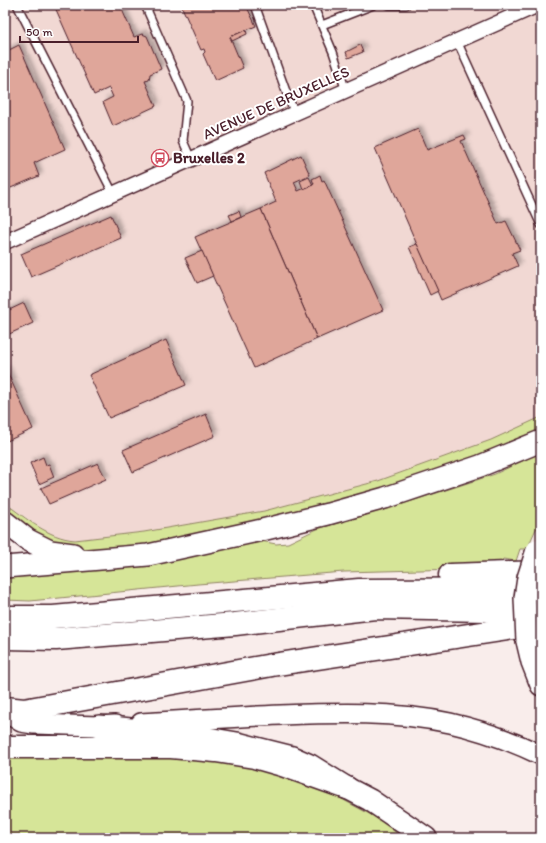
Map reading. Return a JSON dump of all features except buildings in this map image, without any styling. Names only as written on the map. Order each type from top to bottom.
[{"type":"highway","points":[[150,610],[351,580],[541,572]]},
{"type":"highway","points":[[5,617],[53,617],[150,610],[360,590],[541,589]]},
{"type":"highway","points":[[5,638],[56,639],[235,624],[375,608],[541,611]]},
{"type":"highway","points":[[5,708],[24,710],[272,665],[514,628],[534,633]]},
{"type":"highway","points":[[5,747],[171,747],[216,750],[254,757],[275,763],[347,788]]},
{"type":"main road","points":[[5,566],[148,555],[292,523],[385,498],[480,466],[541,441]]},
{"type":"main road","points":[[5,522],[28,540],[50,552],[68,554],[148,555]]},
{"type":"main road","points":[[539,546],[528,578],[525,598],[534,633],[532,662],[541,685]]},
{"type":"main road","points":[[5,712],[21,722],[34,724],[99,726],[184,734],[237,743],[292,756],[376,804],[426,838]]},
{"type":"main road","points":[[99,726],[304,714],[380,714],[450,723],[484,732],[515,743],[541,755]]},
{"type":"street","name":"AVENUE DE BRUXELLES","points":[[5,242],[457,41],[511,10],[538,5]]},
{"type":"lane","points":[[17,5],[113,193]]},
{"type":"lane","points":[[145,5],[187,101],[183,141],[191,159]]},
{"type":"lane","points":[[255,5],[295,113]]},
{"type":"lane","points":[[313,5],[333,52],[346,91]]},
{"type":"lane","points":[[322,24],[373,5]]},
{"type":"lane","points":[[389,5],[406,5]]},
{"type":"lane","points":[[457,41],[541,225]]},
{"type":"shaded area","points":[[5,5],[541,5],[541,417],[491,440],[378,481],[264,511],[144,532],[75,540],[65,539],[56,537],[45,531],[5,503]]},
{"type":"green space","points":[[541,417],[541,430],[457,465],[345,499],[234,528],[134,547],[82,551],[47,544],[5,512],[5,503],[29,521],[47,531],[75,540],[144,532],[264,511],[378,481],[491,440]]},
{"type":"green space","points":[[541,452],[541,521],[527,549],[520,549],[516,561],[503,559],[497,568],[344,572],[198,584],[30,601],[5,600],[5,576],[113,569],[181,559],[261,541],[276,544],[288,543],[317,529],[412,501],[495,474]]},
{"type":"green space","points":[[177,754],[248,766],[310,782],[377,818],[403,838],[5,838],[5,758]]},
{"type":"place","name":"Bruxelles 2","points":[[160,158]]}]
